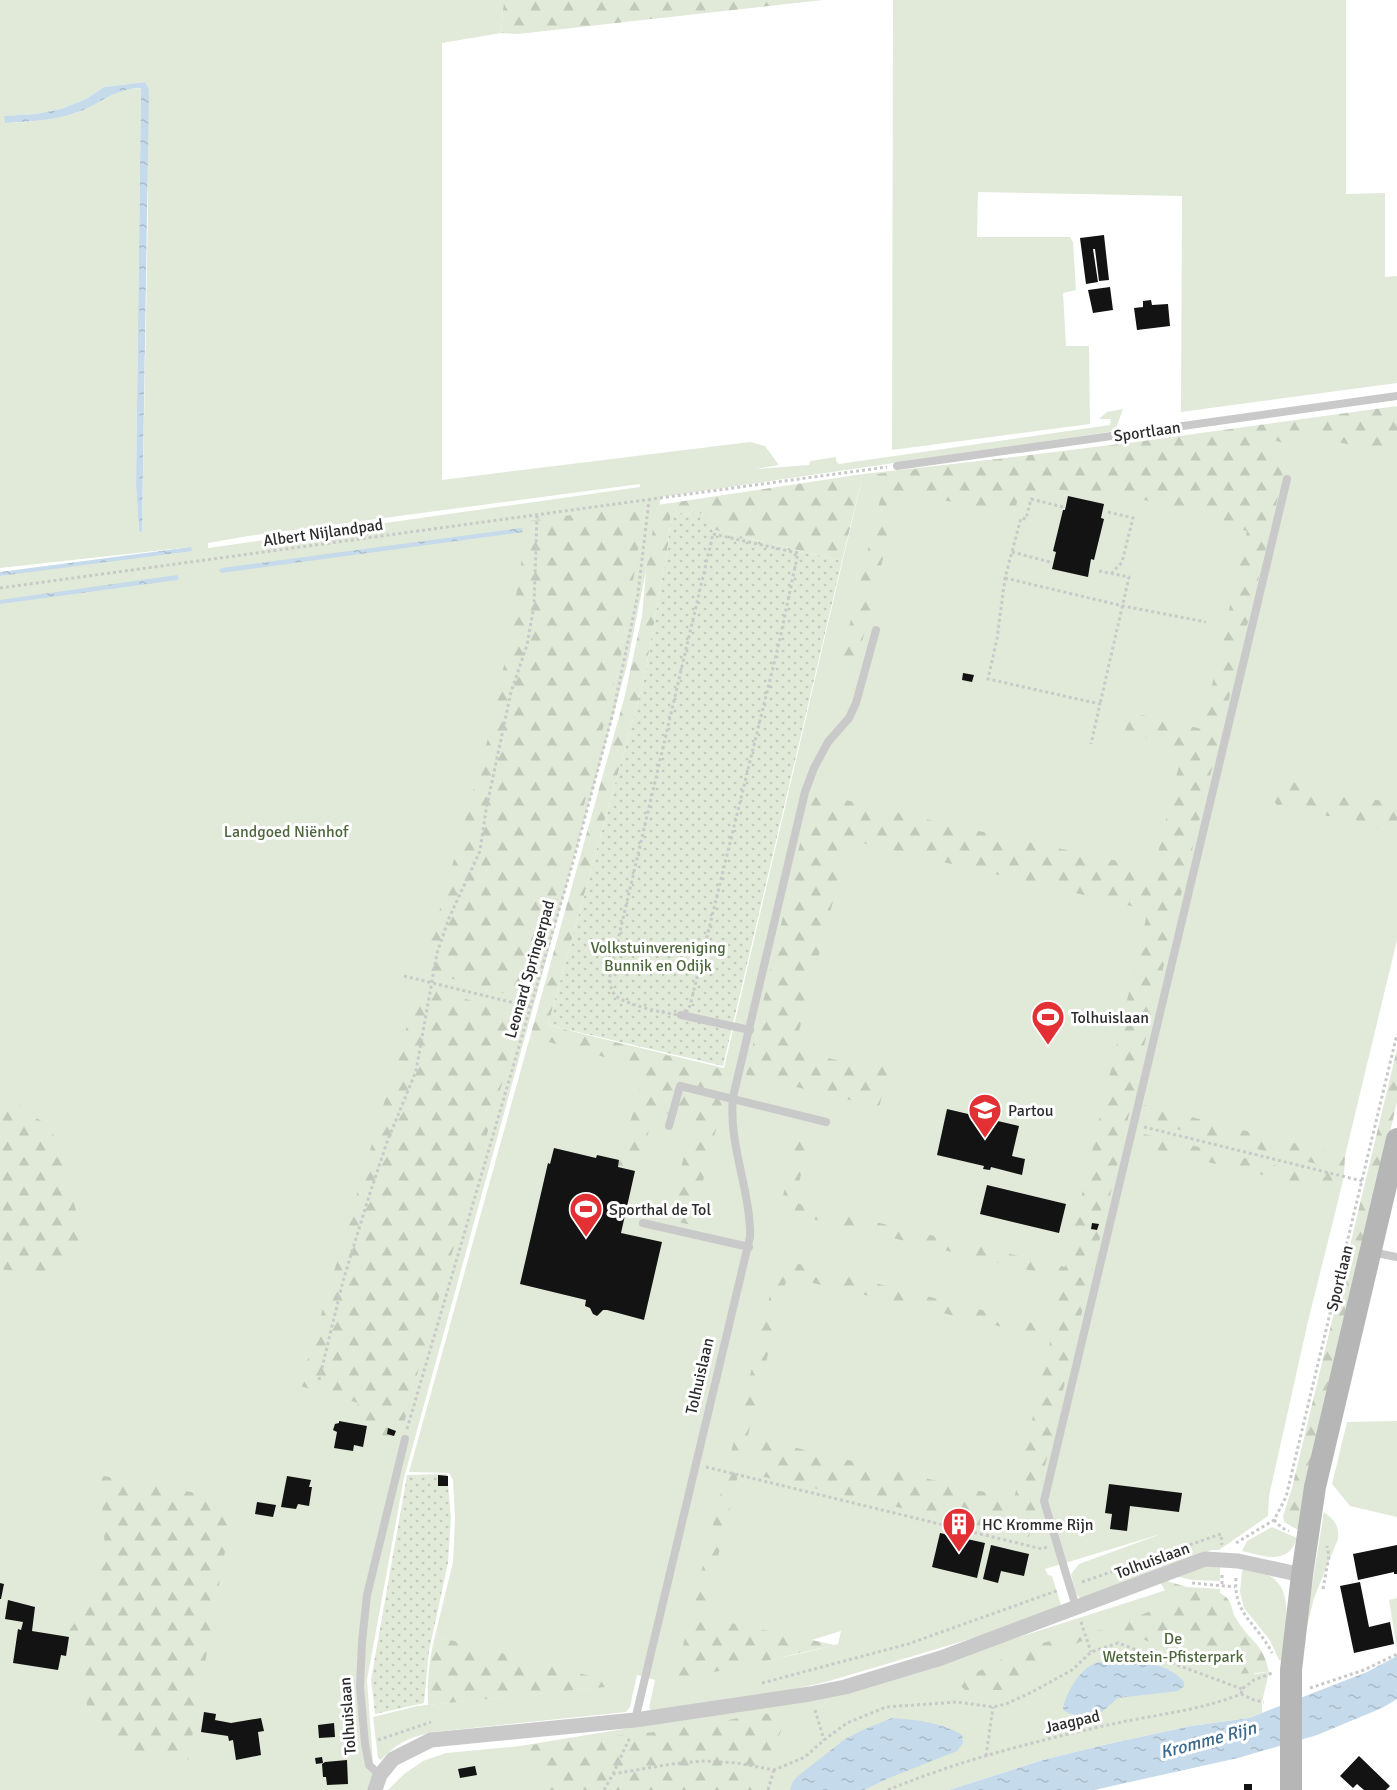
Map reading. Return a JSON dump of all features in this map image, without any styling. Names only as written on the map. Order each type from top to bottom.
[{"type":"street","name":"Sportlaan","points":[[1291,1790],[1291,1670],[1315,1487],[1397,1140]]},
{"type":"street","name":"Tolhuislaan","points":[[375,1790],[380,1775],[393,1759],[431,1740],[636,1720],[810,1694],[845,1686],[940,1658],[1205,1559],[1238,1561],[1302,1575]]},
{"type":"lane","name":"Sportlaan","points":[[897,466],[1397,396]]},
{"type":"lane","points":[[1076,1607],[1044,1501],[1287,479]]},
{"type":"lane","name":"Tolhuislaan","points":[[636,1720],[749,1247],[751,1221],[734,1123],[734,1097],[806,792],[814,768],[828,742],[849,718],[856,703],[876,630]]},
{"type":"lane","points":[[681,1015],[750,1030]]},
{"type":"lane","points":[[669,1125],[680,1086],[734,1097],[826,1122]]},
{"type":"lane","points":[[643,1223],[749,1247]]},
{"type":"lane","points":[[1370,1252],[1397,1257]]},
{"type":"lane","name":"Tolhuislaan","points":[[380,1775],[369,1765],[360,1687],[366,1595],[405,1439]]},
{"type":"path","name":"Albert Nijlandpad","points":[[0,588],[897,466]]},
{"type":"path","points":[[1063,507],[1031,498],[1026,519],[1021,518],[1005,578],[997,639],[988,679],[1100,704]]},
{"type":"path","name":"Leonard Springerpad","points":[[405,1439],[531,1007],[613,714],[638,594],[650,500]]},
{"type":"path","points":[[1108,512],[1133,518],[1122,562],[1111,574]]},
{"type":"path","points":[[319,1380],[343,1281],[370,1193],[387,1142],[416,1071],[437,953],[449,918],[480,851],[486,810],[509,703],[527,645],[534,606],[537,516]]},
{"type":"path","points":[[713,534],[798,553],[779,643],[690,1006],[681,1015],[625,1001],[615,995],[609,985],[713,534]]},
{"type":"path","points":[[1012,552],[1050,562]]},
{"type":"path","points":[[1090,744],[1129,578],[1099,571]]},
{"type":"path","points":[[1005,578],[1124,606],[1206,622]]},
{"type":"path","points":[[404,976],[531,1007]]},
{"type":"path","name":"Sportlaan","points":[[1241,1540],[1274,1520],[1286,1497],[1397,1034]]},
{"type":"path","points":[[1134,1125],[1362,1181]]},
{"type":"path","points":[[697,1464],[1042,1549],[1057,1543]]},
{"type":"path","points":[[762,1683],[908,1644],[1221,1534],[1222,1553]]},
{"type":"path","points":[[1222,1586],[1236,1587],[1245,1617],[1266,1640],[1273,1654]]},
{"type":"path","points":[[1076,1607],[1091,1652]]},
{"type":"path","points":[[613,1774],[704,1761],[737,1763],[774,1770],[806,1757],[847,1723],[886,1707],[957,1702],[993,1707],[1006,1704],[1072,1670],[1091,1652],[1118,1643],[1241,1691],[1254,1700],[1264,1701]]},
{"type":"path","points":[[1292,1681],[1314,1688],[1364,1670],[1397,1654]]},
{"type":"path","name":"Jaagpad","points":[[888,1790],[925,1775],[986,1756],[1084,1730],[1176,1710],[1216,1704],[1241,1691],[1254,1680],[1292,1681]]},
{"type":"path","points":[[986,1756],[993,1707]]},
{"type":"path","points":[[604,1790],[636,1720]]},
{"type":"path","points":[[365,1744],[425,1722],[437,1721]]},
{"type":"path","points":[[768,1790],[774,1770]]},
{"type":"green space","name":"Landgoed Niënhof","points":[[0,0],[504,0],[501,33],[442,43],[442,480],[750,442],[765,446],[779,465],[756,469],[809,465],[810,461],[836,457],[839,464],[1110,425],[1111,419],[1099,419],[1107,412],[1123,409],[1115,431],[661,497],[627,665],[404,1478],[367,1680],[375,1790],[0,1790],[0,576],[191,547],[0,568]],"holes":[[[145,82],[148,208],[142,531],[139,531],[136,485],[141,88],[122,90],[76,113],[29,122],[5,123],[5,116],[36,114],[61,109],[86,99],[104,87]],[[640,484],[640,487],[208,548],[208,543],[248,536]]]},
{"type":"green space","points":[[504,0],[823,0],[518,34],[501,33]]},
{"type":"green space","points":[[893,0],[1346,0],[1346,194],[1385,193],[1385,277],[1397,276],[1397,383],[1181,412],[1182,196],[978,192],[977,237],[1070,237],[1073,242],[1076,290],[1063,293],[1066,346],[1089,346],[1090,424],[892,450]]},
{"type":"green space","points":[[1397,406],[1397,434],[1394,434],[1387,452],[1297,434],[1291,436],[1289,445],[1274,440],[1268,464],[1284,467],[1275,511],[1144,1046],[1029,1537],[755,1475],[763,1440],[1014,1499],[1051,1338],[787,1277],[703,1617],[835,1645],[726,1670],[675,1678],[779,1259],[1050,1327],[1063,1278],[782,1212],[781,1205],[800,1121],[807,1123],[811,1128],[796,1197],[799,1204],[1065,1267],[1148,910],[849,840],[794,1050],[866,1067],[868,1062],[890,1067],[879,1107],[746,1075],[812,792],[1154,869],[1183,749],[1125,731],[1130,712],[1202,729],[1247,531],[1221,524],[1222,517],[1139,499],[1053,489],[1019,493],[1014,515],[900,491],[858,658],[842,656],[883,488],[868,483],[870,475]]},
{"type":"green space","name":"Tolhuislaan","points":[[1397,415],[1397,940],[1345,1156],[1341,1155],[1333,1191],[1340,1193],[1309,1317],[1269,1496],[1268,1516],[1219,1550],[1212,1550],[1081,1599],[1076,1594],[1071,1574],[1079,1564],[1161,1534],[1045,1569],[1048,1575],[1052,1576],[1061,1605],[1017,1625],[826,1682],[772,1694],[654,1713],[649,1708],[655,1680],[637,1675],[630,1707],[626,1712],[434,1732],[405,1741],[381,1760],[378,1758],[373,1717],[417,1706],[622,1685],[435,1636],[453,1562],[455,1518],[453,1480],[449,1473],[409,1472],[530,1037],[534,1038],[537,1023],[724,1068],[863,474]],"holes":[[[841,1631],[838,1644],[803,1653],[704,1673]]]},
{"type":"green space","points":[[863,474],[842,561],[706,528],[707,514],[671,513],[668,545],[644,680],[548,1025],[728,1071],[721,1109],[692,1225],[668,1220],[693,1120],[654,1110],[638,1172],[618,1167],[645,1068],[530,1037],[624,699],[642,616],[646,571],[657,505]]},
{"type":"green space","points":[[638,506],[643,519],[621,655],[584,805],[528,998],[513,996],[425,971],[425,962],[494,717],[528,521]]},
{"type":"green space","name":"Volkstuinvereniging Bunnik en Odijk","points":[[671,513],[708,514],[707,528],[842,561],[723,1066],[548,1025],[644,680],[668,545]]},
{"type":"green space","points":[[1275,781],[1294,782],[1312,794],[1328,796],[1342,794],[1388,802],[1397,806],[1397,831],[1370,826],[1349,817],[1327,816],[1302,803],[1277,805],[1268,794]]},
{"type":"green space","points":[[424,987],[514,1013],[521,1019],[427,1338],[399,1442],[354,1424],[358,1403],[300,1386],[418,989]]},
{"type":"green space","points":[[1397,1049],[1397,1102],[1298,1530],[1284,1522],[1283,1516],[1292,1488]]},
{"type":"green space","points":[[0,1090],[17,1100],[25,1116],[36,1118],[45,1124],[58,1143],[62,1154],[80,1219],[80,1228],[79,1241],[73,1259],[58,1271],[35,1273],[5,1270],[0,1267]]},
{"type":"green space","points":[[1144,1105],[1345,1156],[1340,1193],[1139,1146],[1144,1134],[1325,1177],[1329,1167],[1144,1121],[1142,1112]]},
{"type":"green space","points":[[1397,1421],[1397,1517],[1350,1506],[1332,1484],[1347,1422]]},
{"type":"green space","points":[[93,1474],[234,1500],[188,1760],[141,1753],[113,1743],[93,1722],[87,1705],[85,1671],[87,1659],[65,1637],[94,1594],[105,1548],[102,1503]]},
{"type":"green space","points":[[447,1474],[451,1518],[448,1563],[429,1651],[424,1703],[375,1714],[371,1680],[407,1475]]},
{"type":"green space","points":[[1324,1512],[1336,1524],[1338,1539],[1314,1598],[1301,1651]]},
{"type":"green space","points":[[1272,1527],[1297,1538],[1288,1553],[1274,1557],[1242,1551],[1247,1541]]},
{"type":"green space","points":[[1207,1566],[1220,1566],[1220,1581],[1192,1580],[1178,1575]]},
{"type":"green space","points":[[1245,1568],[1268,1575],[1283,1591],[1287,1614],[1282,1661],[1279,1660],[1269,1639],[1244,1608],[1240,1592],[1242,1571]]},
{"type":"green space","points":[[1167,1581],[1187,1587],[1220,1589],[1220,1593],[1230,1602],[1242,1628],[1263,1654],[1269,1672],[1236,1674],[1220,1671],[1145,1640],[1114,1637],[1082,1641],[1066,1648],[1015,1685],[1002,1690],[965,1690],[959,1684],[963,1679],[1029,1646],[1104,1629],[1172,1603],[1160,1582]]},
{"type":"green space","name":"De Wetstein-Pfisterpark","points":[[1179,1586],[1255,1674],[1269,1672],[1262,1702],[1262,1713],[1249,1718],[1191,1726],[1108,1744],[1043,1760],[949,1790],[388,1790],[404,1774],[423,1761],[446,1753],[520,1746],[844,1693]]},
{"type":"green space","points":[[1397,1598],[1397,1649],[1389,1600]]},
{"type":"green space","points":[[435,1636],[625,1685],[428,1705],[429,1670]]},
{"type":"green space","points":[[789,1710],[770,1759],[752,1790],[548,1790],[520,1746],[654,1732]]},
{"type":"water","points":[[145,82],[149,90],[141,532],[139,531],[136,485],[141,88],[122,91],[84,110],[58,117],[5,123],[4,116],[36,114],[61,109],[86,99],[104,87]]},
{"type":"water","points":[[522,528],[523,532],[221,573],[219,570],[222,568]]},
{"type":"water","points":[[191,547],[192,551],[0,576],[0,572]]},
{"type":"water","points":[[177,575],[179,578],[177,580],[0,604],[0,600]]},
{"type":"water","name":"Kromme Rijn","points":[[1397,1656],[1397,1699],[1382,1708],[1317,1735],[1238,1758],[1094,1790],[949,1790],[1043,1760],[1108,1744],[1191,1726],[1249,1718],[1367,1672]]},
{"type":"water","points":[[1130,1659],[1173,1672],[1184,1682],[1184,1686],[1178,1691],[1118,1698],[1099,1714],[1075,1715],[1063,1709],[1067,1696],[1079,1675],[1090,1666],[1104,1661]]},
{"type":"water","points":[[892,1718],[946,1727],[962,1735],[963,1743],[957,1751],[864,1790],[790,1790],[793,1781],[798,1776],[845,1739]]},
{"type":"building","points":[[1104,235],[1109,280],[1099,281],[1095,249],[1093,249],[1098,282],[1086,284],[1080,238]]},
{"type":"building","points":[[1110,287],[1113,310],[1093,313],[1088,290]]},
{"type":"building","points":[[1151,300],[1152,305],[1168,304],[1170,326],[1137,330],[1134,308],[1143,307],[1143,301]]},
{"type":"building","points":[[1068,496],[1104,504],[1101,518],[1104,519],[1094,560],[1091,559],[1088,577],[1052,569],[1056,552],[1053,551]]},
{"type":"building","points":[[963,673],[974,675],[972,682],[962,680]]},
{"type":"building","points":[[947,1109],[1019,1126],[1012,1156],[1025,1159],[1022,1175],[991,1167],[990,1170],[983,1169],[984,1166],[937,1155]]},
{"type":"building","name":"Sporthal de Tol","points":[[554,1148],[596,1158],[597,1155],[619,1160],[618,1167],[635,1171],[621,1233],[662,1242],[644,1320],[607,1310],[603,1310],[597,1316],[585,1306],[586,1300],[520,1284],[548,1163],[550,1164]]},
{"type":"building","points":[[987,1185],[1066,1204],[1059,1233],[980,1214]]},
{"type":"building","points":[[1092,1223],[1099,1224],[1097,1230],[1091,1229]]},
{"type":"building","points":[[339,1421],[367,1426],[363,1447],[354,1445],[353,1451],[334,1448],[337,1432],[333,1430]]},
{"type":"building","points":[[388,1428],[396,1431],[394,1436],[387,1434]]},
{"type":"building","points":[[438,1475],[448,1476],[448,1486],[438,1486]]},
{"type":"building","points":[[287,1476],[311,1480],[309,1506],[298,1504],[296,1509],[281,1507]]},
{"type":"building","points":[[1109,1484],[1182,1493],[1179,1512],[1130,1506],[1127,1531],[1110,1529],[1112,1514],[1105,1513]]},
{"type":"building","points":[[257,1502],[276,1505],[273,1517],[255,1514]]},
{"type":"building","name":"HC Kromme Rijn","points":[[940,1533],[985,1543],[977,1578],[932,1567]]},
{"type":"building","points":[[991,1545],[1029,1554],[1024,1576],[1001,1571],[998,1583],[983,1579]]},
{"type":"building","points":[[1397,1545],[1397,1574],[1394,1572],[1358,1580],[1353,1554]]},
{"type":"building","points":[[1360,1582],[1369,1627],[1390,1622],[1394,1644],[1354,1653],[1340,1586]]},
{"type":"building","points":[[0,1583],[4,1584],[1,1599],[0,1599]]},
{"type":"building","points":[[8,1600],[35,1607],[32,1631],[69,1637],[66,1656],[61,1655],[58,1670],[13,1663],[18,1629],[21,1630],[23,1622],[5,1619]]},
{"type":"building","points":[[204,1712],[216,1714],[215,1720],[231,1723],[261,1718],[264,1731],[258,1732],[261,1755],[236,1760],[233,1740],[229,1741],[228,1736],[201,1732]]},
{"type":"building","points":[[334,1723],[335,1737],[319,1738],[318,1725]]},
{"type":"building","points":[[1359,1756],[1390,1786],[1386,1790],[1364,1790],[1357,1784],[1353,1788],[1340,1776]]},
{"type":"building","points":[[322,1757],[323,1763],[316,1764],[315,1758]]},
{"type":"building","points":[[347,1760],[348,1784],[327,1785],[326,1777],[323,1777],[322,1764]]},
{"type":"building","points":[[475,1766],[477,1775],[460,1778],[458,1769]]},
{"type":"building","points":[[1244,1784],[1252,1784],[1252,1790],[1244,1790]]},
{"type":"place","name":"Tolhuislaan","points":[[1048,1046]]},
{"type":"place","name":"Partou","points":[[985,1139]]},
{"type":"place","name":"Sporthal de Tol","points":[[586,1238]]},
{"type":"place","name":"HC Kromme Rijn","points":[[959,1553]]}]
